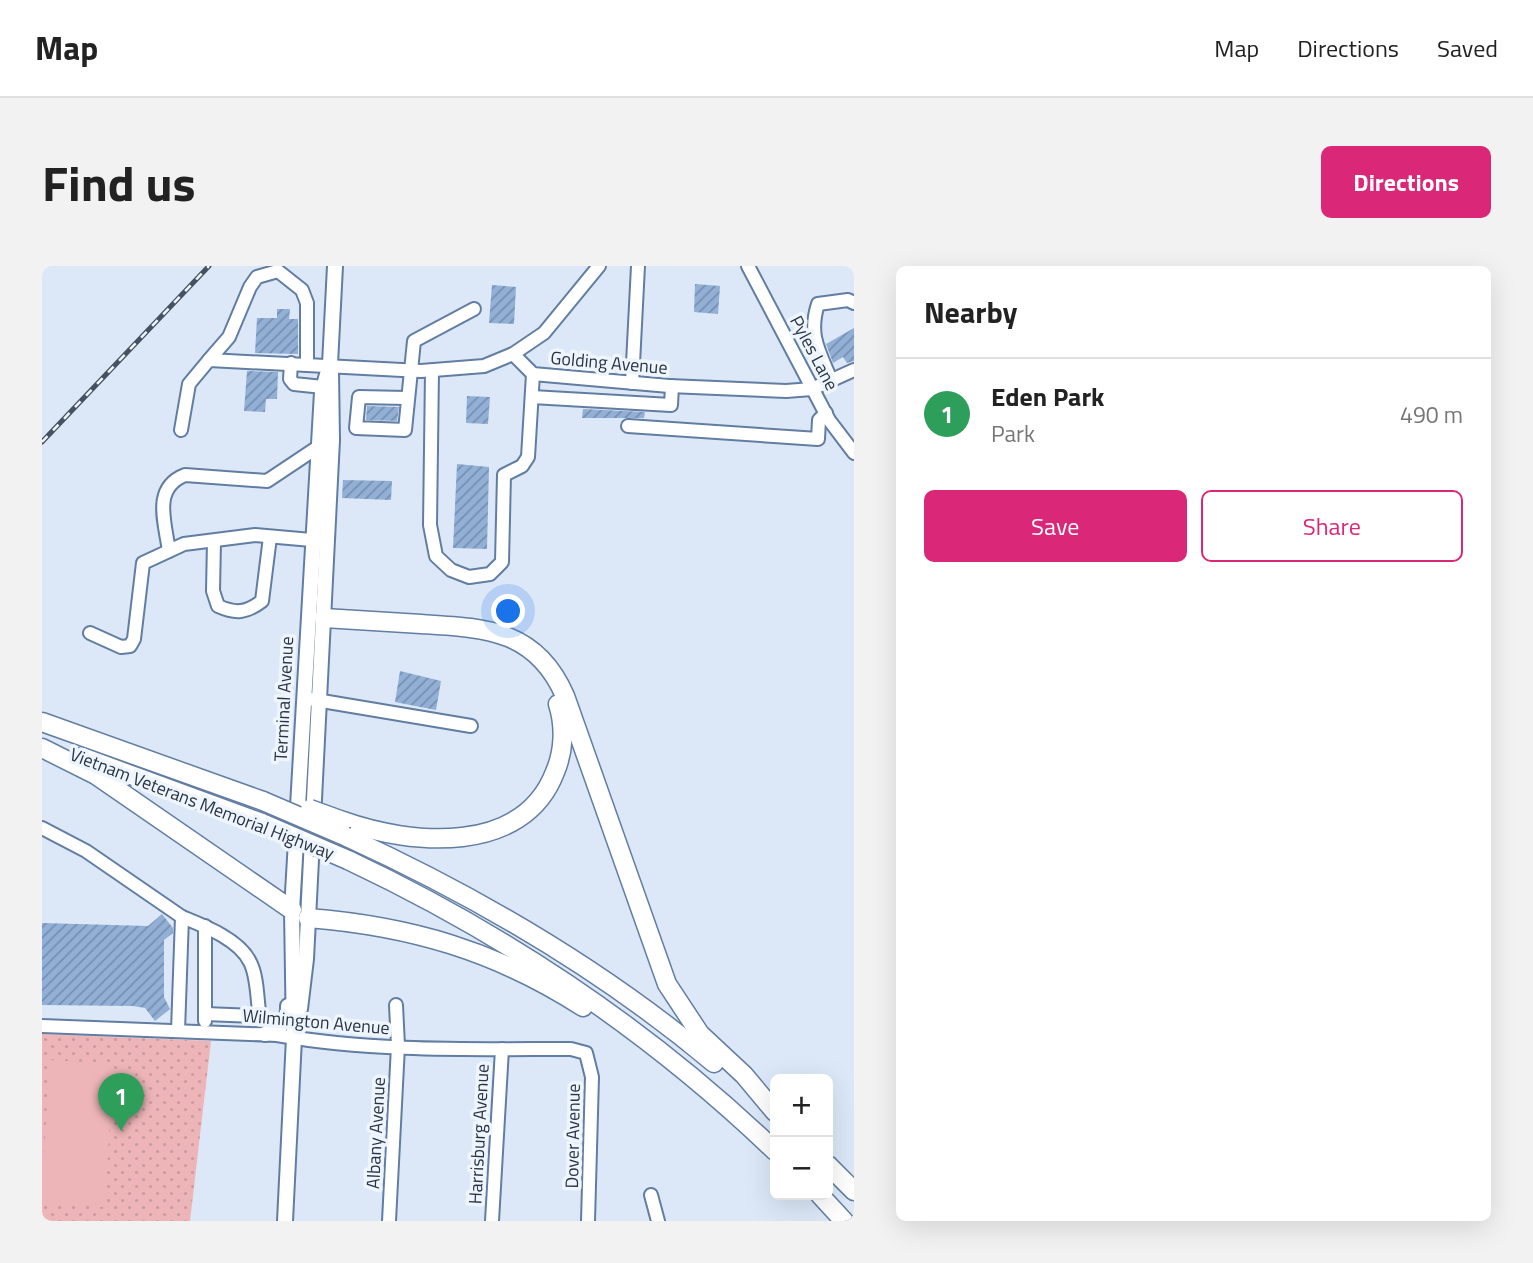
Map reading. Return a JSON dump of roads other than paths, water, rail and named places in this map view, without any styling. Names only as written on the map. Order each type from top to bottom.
[{"type":"highway","points":[[318,622],[469,635],[504,643],[527,657],[540,670],[555,694],[562,720],[560,758],[550,784],[524,813],[501,827],[474,836],[432,839],[345,829]]},
{"type":"highway","points":[[318,622],[481,628],[516,640],[543,661],[565,696],[667,984],[700,1034],[744,1075],[770,1108]]},
{"type":"highway","name":"Vietnam Veterans Memorial Highway","points":[[42,722],[262,796],[345,829],[543,940],[681,1037],[770,1110]]},
{"type":"highway","points":[[42,745],[96,775],[300,914],[421,934],[470,948],[512,967],[576,1003],[706,1088]]},
{"type":"highway","name":"Vietnam Veterans Memorial Highway","points":[[42,745],[262,823],[348,860],[438,906],[540,966],[641,1037],[706,1088],[770,1146]]},
{"type":"highway","points":[[833,1170],[854,1191]]},
{"type":"highway","points":[[825,1200],[844,1221]]},
{"type":"main road","name":"Terminal Avenue","points":[[294,1038],[306,959],[300,914],[303,698],[318,622],[327,542],[333,391],[330,364],[335,266]]},
{"type":"main road","name":"Terminal Avenue","points":[[285,1221],[294,1038],[291,955],[300,914],[319,700],[318,622],[312,540],[323,387],[330,364]]},
{"type":"main road","points":[[265,1034],[279,1029],[289,1014],[291,955]]},
{"type":"street","points":[[209,360],[432,371],[484,366],[513,354],[544,333],[599,266]]},
{"type":"street","points":[[632,383],[638,266]]},
{"type":"street","name":"Pyles Lane","points":[[748,266],[812,389],[854,453]]},
{"type":"street","points":[[181,430],[189,384],[229,337],[250,287],[257,277],[278,271],[302,290],[307,303],[307,363]]},
{"type":"street","points":[[831,380],[816,346],[812,324],[818,304],[848,300],[854,303]]},
{"type":"street","points":[[407,398],[359,397],[356,428],[405,430],[414,341],[474,309]]},
{"type":"street","name":"Golding Avenue","points":[[513,354],[533,374],[672,386],[786,391],[812,389]]},
{"type":"street","points":[[291,363],[290,379],[294,384],[323,387]]},
{"type":"street","points":[[812,389],[854,370]]},
{"type":"street","points":[[432,371],[430,525],[436,555],[451,569],[469,577],[490,574],[502,562],[504,475],[522,466],[528,457],[533,374]]},
{"type":"street","points":[[532,397],[671,405],[672,386]]},
{"type":"street","points":[[628,426],[818,439],[819,420],[826,413]]},
{"type":"street","points":[[169,551],[162,498],[174,480],[186,475],[267,481],[318,447]]},
{"type":"street","points":[[90,633],[121,647],[130,646],[134,639],[143,564],[184,544],[270,537],[327,542]]},
{"type":"street","points":[[214,541],[213,591],[218,606],[231,612],[247,612],[262,601],[270,537]]},
{"type":"street","points":[[303,698],[471,726]]},
{"type":"street","points":[[42,828],[86,851],[182,917],[205,926],[244,951],[248,958],[259,1011],[255,1016],[205,1014]]},
{"type":"street","points":[[177,1031],[182,917]]},
{"type":"street","points":[[205,926],[205,1032]]},
{"type":"street","name":"Albany Avenue","points":[[389,1221],[398,1046],[396,1005]]},
{"type":"street","name":"Wilmington Avenue","points":[[42,1026],[265,1034],[398,1046],[571,1049],[586,1053]]},
{"type":"street","name":"Harrisburg Avenue","points":[[492,1221],[502,1049]]},
{"type":"street","name":"Dover Avenue","points":[[586,1053],[592,1077],[588,1221]]},
{"type":"street","points":[[651,1195],[658,1221]]},
{"type":"railway","points":[[42,442],[209,266]]},
{"type":"place","name":"Eden Park","points":[[121,1131]]}]
